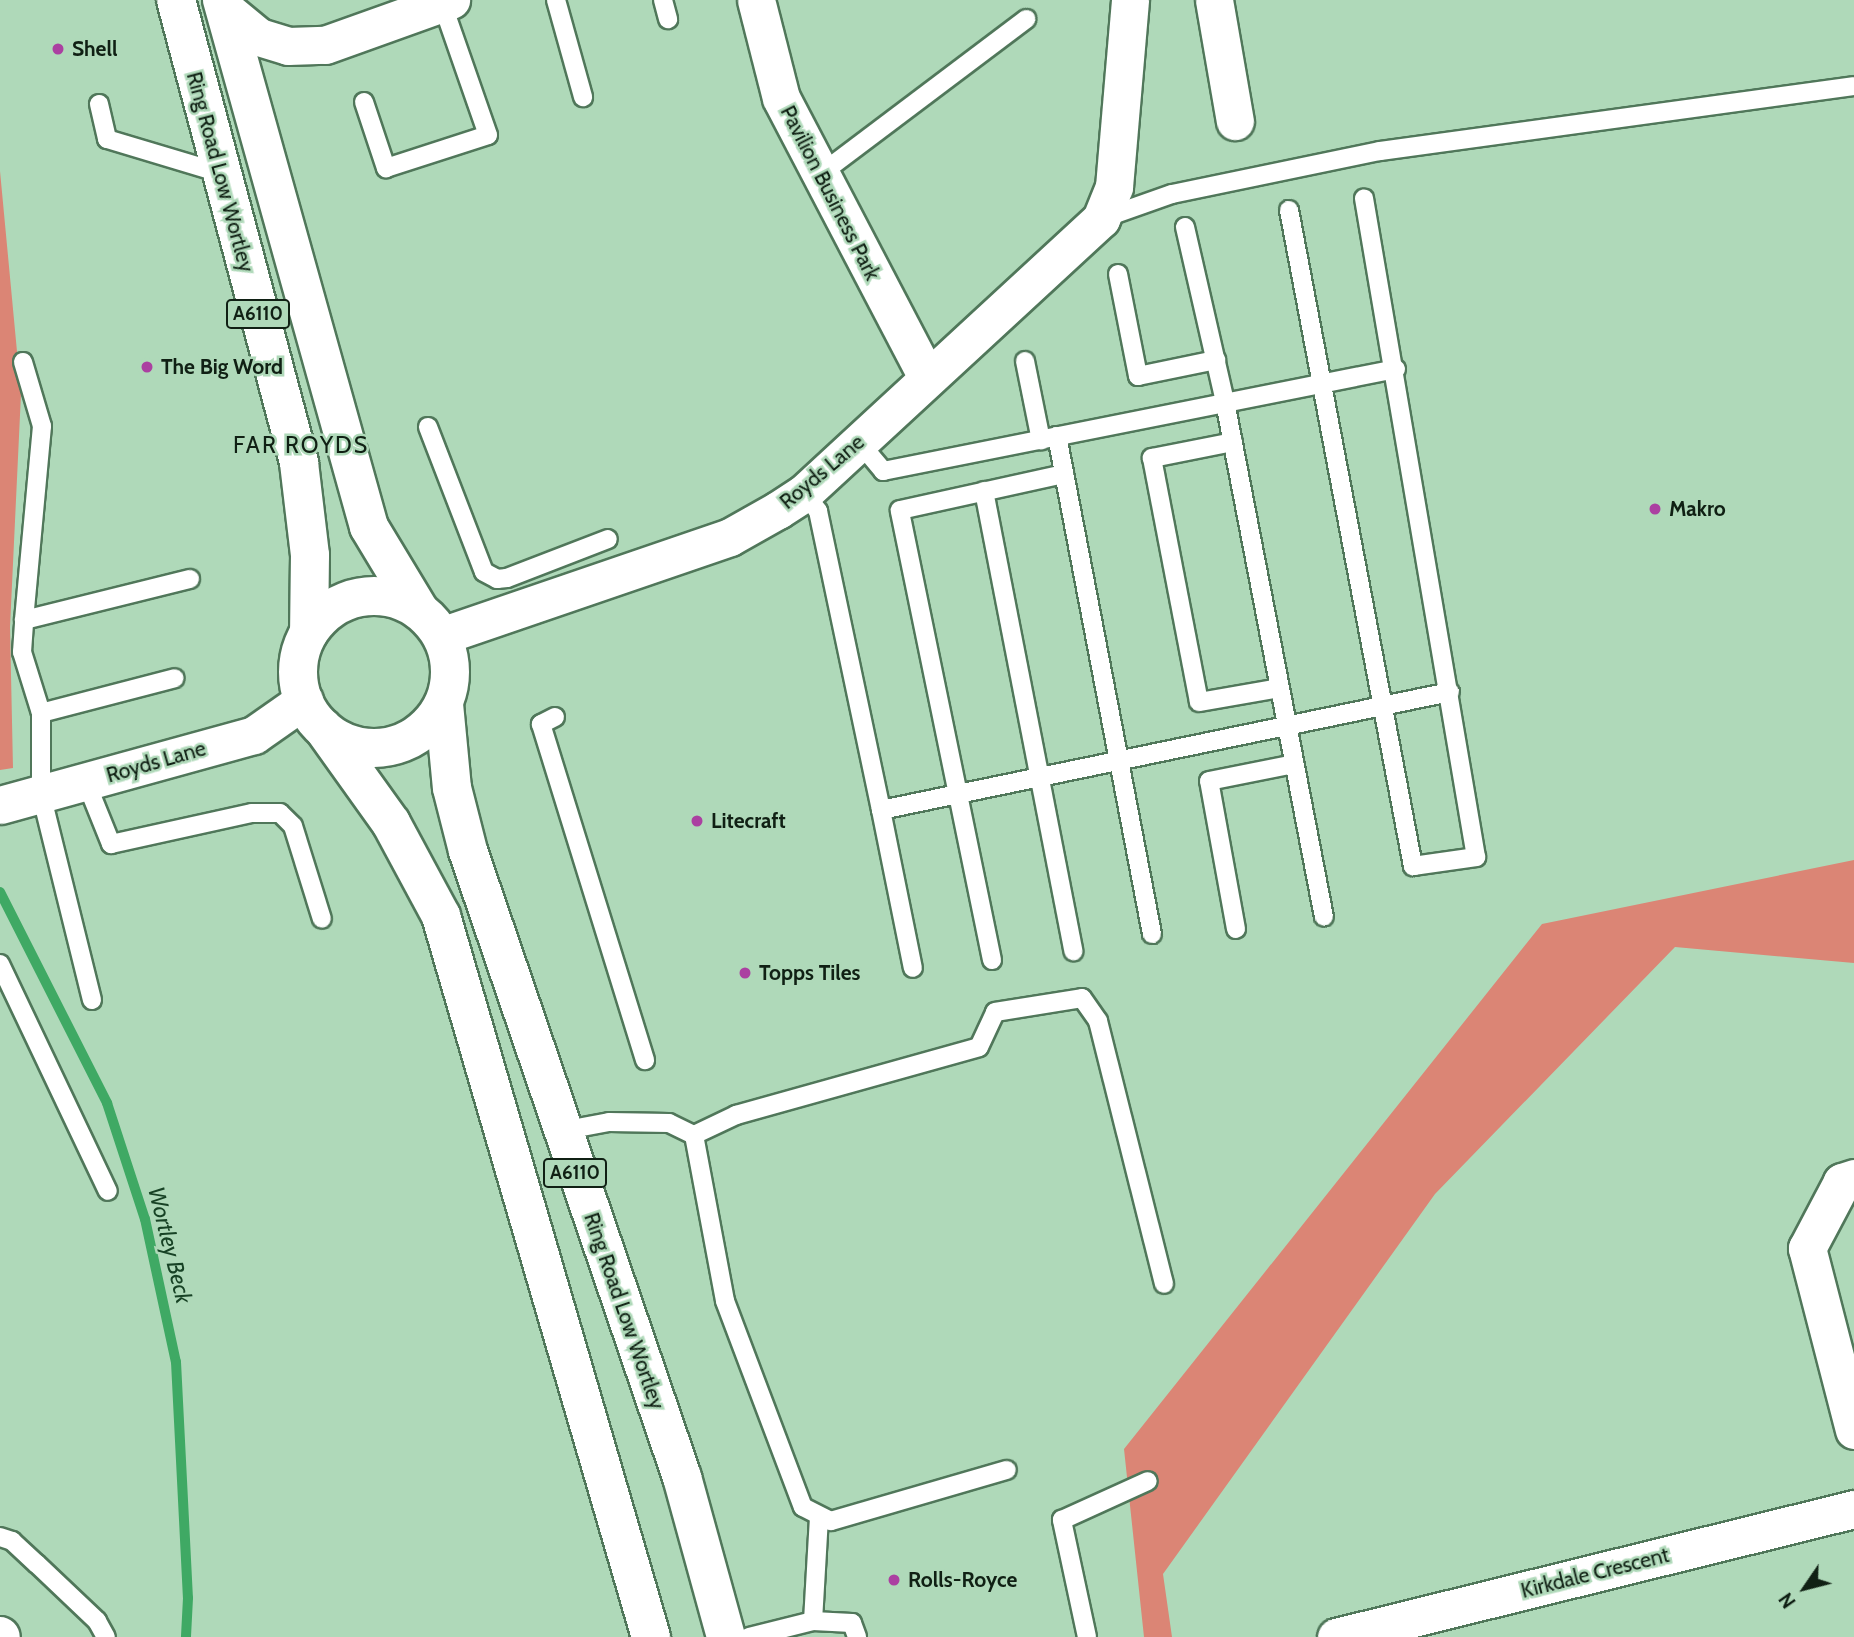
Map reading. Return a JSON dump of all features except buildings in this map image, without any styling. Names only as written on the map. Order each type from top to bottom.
[{"type":"highway","name":"Ring Road Low Wortley","points":[[176,0],[299,463],[310,555],[309,632]]},
{"type":"highway","name":"A6110","points":[[223,5],[369,527],[430,623],[450,678],[443,704]]},
{"type":"highway","name":"A6110","points":[[430,623],[402,601],[366,596],[334,608],[309,632],[298,669],[313,714],[391,822],[441,916],[651,1637]]},
{"type":"highway","name":"Ring Road Low Wortley","points":[[443,704],[452,788],[468,851],[561,1131],[682,1477],[726,1637]]},
{"type":"highway","points":[[313,714],[344,742],[368,748],[392,746],[414,737],[443,704]]},
{"type":"street","name":"Pavilion Business Park","points":[[756,0],[781,98],[818,176],[927,377]]},
{"type":"street","points":[[1101,219],[1114,187],[1130,0]]},
{"type":"street","points":[[1214,0],[1235,121]]},
{"type":"street","points":[[223,5],[259,37],[288,46],[325,44],[445,1]]},
{"type":"street","name":"Royds Lane","points":[[430,623],[584,587],[730,537],[804,493],[1101,219]]},
{"type":"street","name":"Royds Lane","points":[[2,805],[254,735],[313,714]]},
{"type":"street","points":[[1854,1178],[1842,1182],[1807,1248],[1854,1430]]},
{"type":"street","name":"Kirkdale Crescent","points":[[1336,1637],[1854,1509]]},
{"type":"lane","points":[[556,0],[583,97]]},
{"type":"lane","points":[[663,0],[668,19]]},
{"type":"lane","points":[[364,102],[386,168],[488,135],[445,1]]},
{"type":"lane","points":[[818,176],[1026,19]]},
{"type":"lane","points":[[1101,219],[1172,194],[1380,152],[1854,86]]},
{"type":"lane","points":[[99,104],[107,139],[220,173]]},
{"type":"lane","points":[[1289,210],[1413,866],[1476,857],[1396,369],[1364,198]]},
{"type":"lane","points":[[1185,227],[1225,401],[1324,917]]},
{"type":"lane","points":[[1118,274],[1138,376],[1216,360]]},
{"type":"lane","points":[[1025,361],[1049,438],[1064,474],[1152,934]]},
{"type":"lane","points":[[23,362],[42,426],[22,652],[41,713],[41,794],[92,1000]]},
{"type":"lane","points":[[859,442],[883,471],[1396,369]]},
{"type":"lane","points":[[428,427],[484,572],[497,579],[508,578],[608,539]]},
{"type":"lane","points":[[1233,442],[1152,458],[1199,702],[1279,688]]},
{"type":"lane","points":[[992,960],[900,510],[1064,474]]},
{"type":"lane","points":[[984,491],[1073,951]]},
{"type":"lane","points":[[804,493],[818,511],[913,968]]},
{"type":"lane","points":[[573,551],[584,587]]},
{"type":"lane","points":[[24,620],[190,579]]},
{"type":"lane","points":[[41,713],[175,678]]},
{"type":"lane","points":[[881,810],[1286,729],[1450,692]]},
{"type":"lane","points":[[555,717],[541,724],[645,1060]]},
{"type":"lane","points":[[1236,929],[1209,781],[1294,764]]},
{"type":"lane","points":[[86,782],[111,844],[252,813],[280,813],[293,826],[322,919]]},
{"type":"lane","points":[[0,964],[108,1191]]},
{"type":"lane","points":[[561,1131],[610,1122],[669,1124],[694,1135],[736,1115],[979,1047],[995,1012],[1082,998],[1098,1021],[1164,1284]]},
{"type":"lane","points":[[694,1135],[725,1301],[803,1507],[831,1521],[1007,1470]]},
{"type":"lane","points":[[1083,1636],[1062,1520],[1148,1481]]},
{"type":"lane","points":[[813,1621],[819,1516]]},
{"type":"lane","points":[[0,1537],[12,1541],[37,1564],[97,1621],[106,1637]]},
{"type":"lane","points":[[749,1637],[813,1621],[852,1623],[857,1637]]},
{"type":"shaded area","points":[[0,171],[21,394],[10,627],[13,768],[0,770]]},
{"type":"shaded area","points":[[1854,860],[1854,963],[1675,947],[1435,1194],[1163,1574],[1172,1637],[1144,1637],[1124,1449],[1542,924]]},
{"type":"waterway","name":"Wortley Beck","points":[[0,892],[107,1103],[145,1219],[176,1362],[188,1598],[186,1637]]},
{"type":"place","name":"Shell","points":[[58,49]]},
{"type":"place","name":"The Big Word","points":[[147,367]]},
{"type":"place","name":"Makro","points":[[1655,509]]},
{"type":"place","name":"Litecraft","points":[[697,821]]},
{"type":"place","name":"Topps Tiles","points":[[745,973]]},
{"type":"place","name":"Rolls-Royce","points":[[894,1580]]},
{"type":"district","name":"FAR ROYDS","points":[[301,445]]}]
